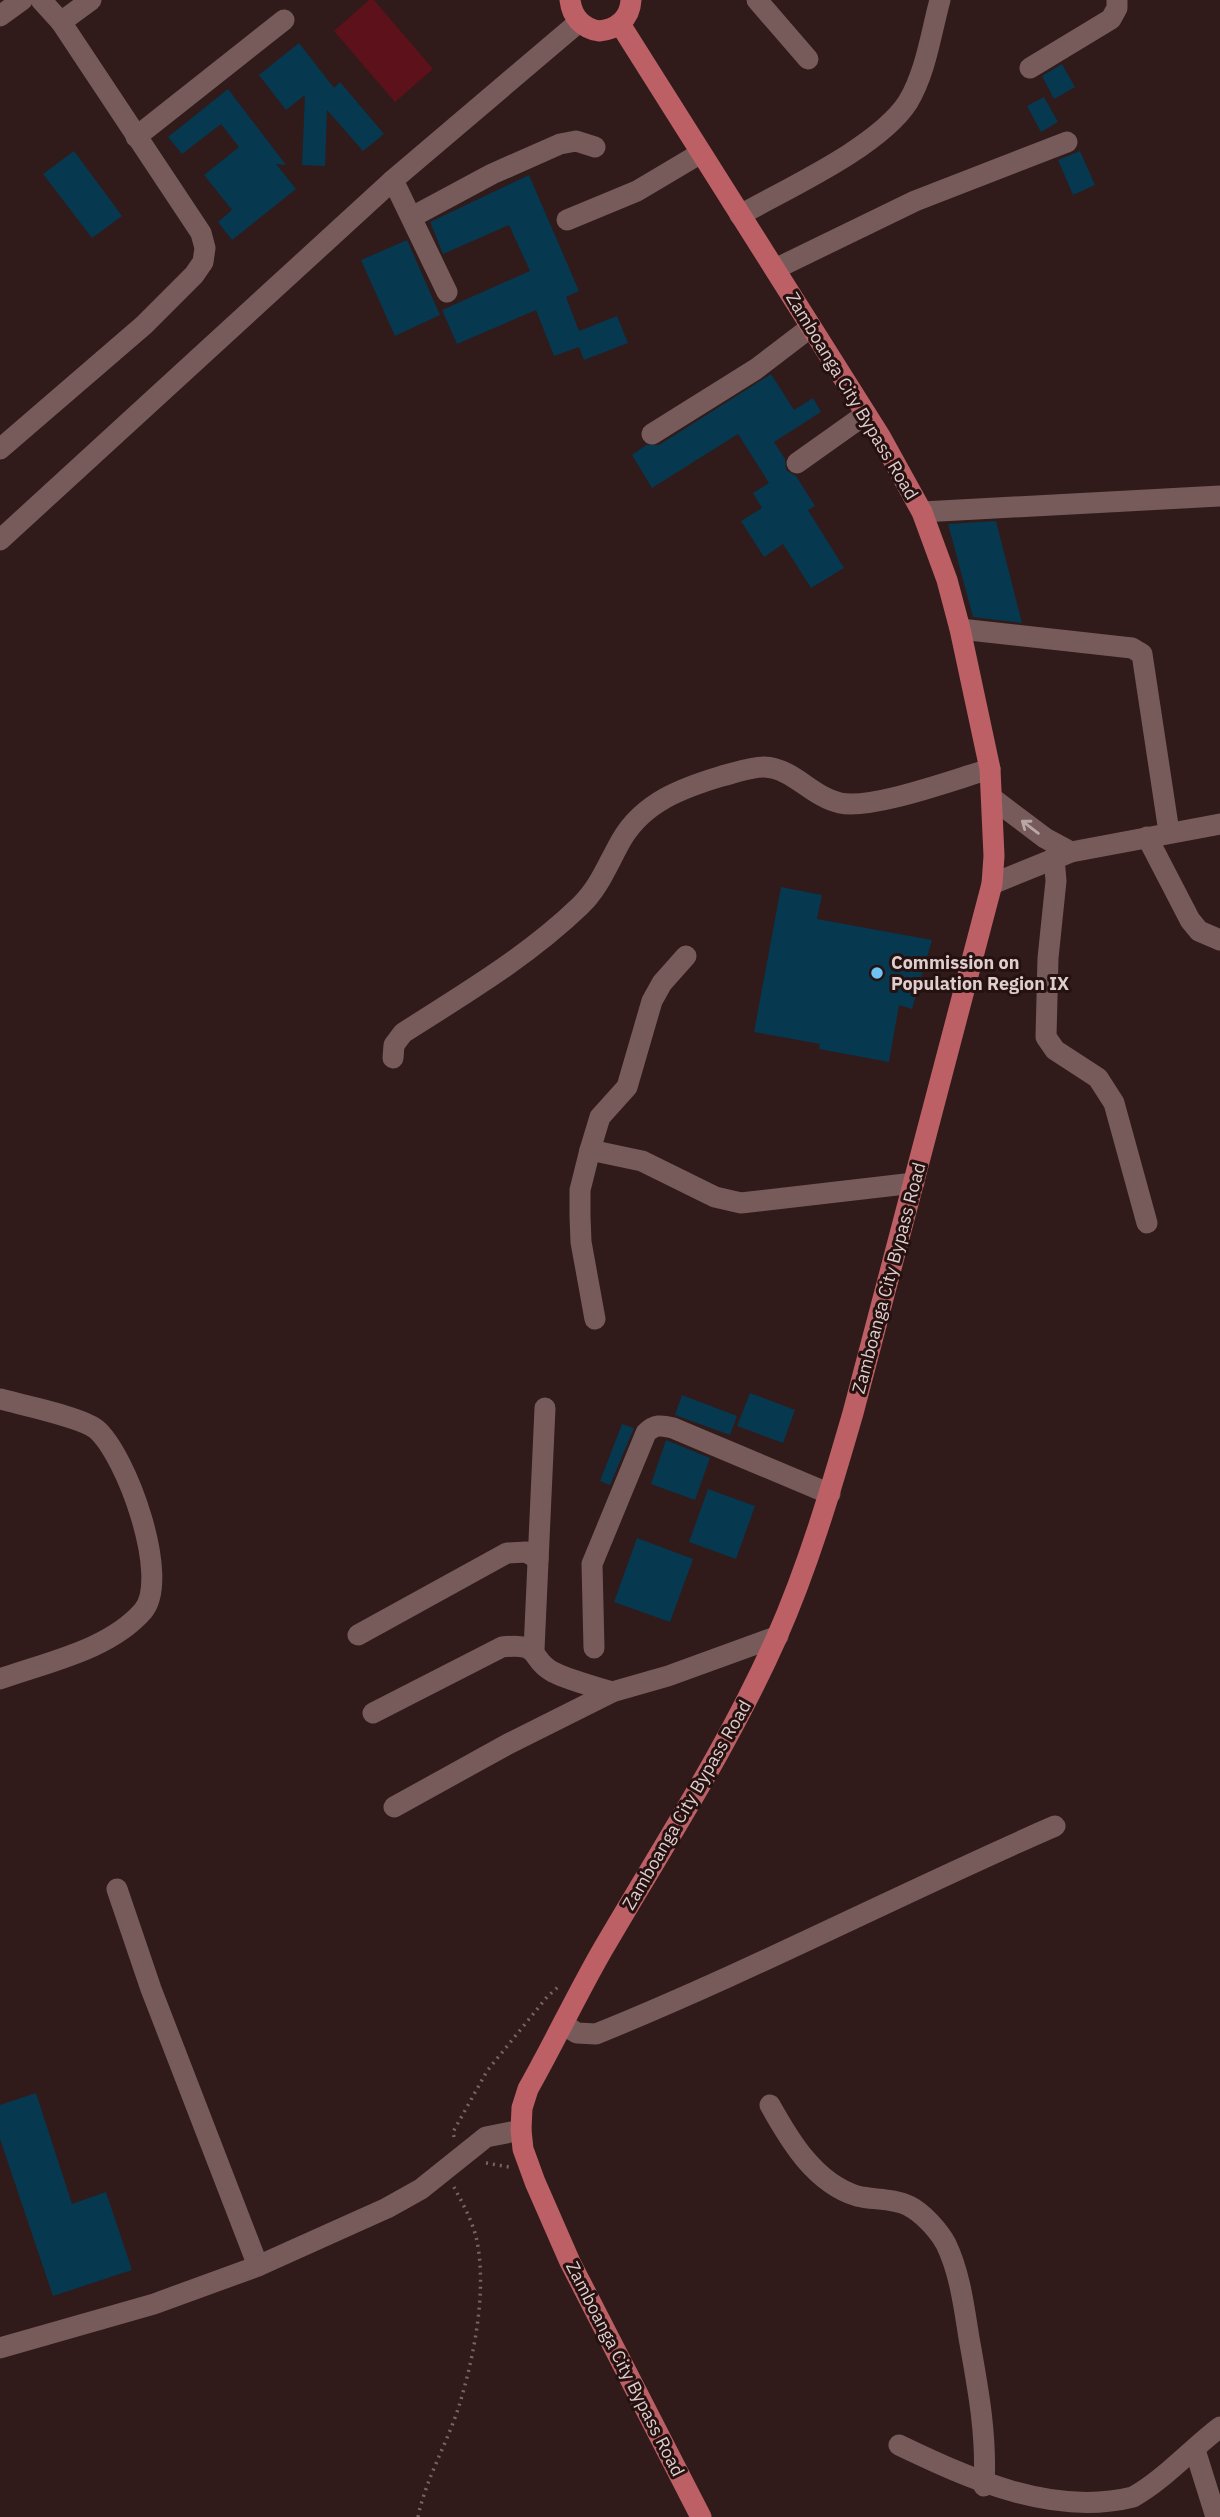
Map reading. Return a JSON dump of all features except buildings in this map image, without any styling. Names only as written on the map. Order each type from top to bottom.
[{"type":"main road","points":[[570,0],[572,11],[579,22],[599,31],[620,24],[629,12],[631,0]]},
{"type":"main road","name":"Zamboanga City Bypass Road","points":[[620,24],[866,414],[922,512],[947,580],[960,629],[990,769],[992,797],[992,884],[830,1494],[778,1636],[746,1705],[602,1951],[528,2089],[522,2108],[521,2130],[529,2166],[570,2262],[701,2517]]},
{"type":"street","points":[[0,16],[22,0]]},
{"type":"street","points":[[0,449],[144,325],[194,275],[203,262],[205,248],[201,233],[61,22],[41,0]]},
{"type":"street","points":[[61,22],[91,0]]},
{"type":"street","points":[[757,0],[808,59]]},
{"type":"street","points":[[740,215],[850,152],[892,123],[909,101],[922,71],[940,0]]},
{"type":"street","points":[[1030,68],[1111,19],[1117,8],[1117,0]]},
{"type":"street","points":[[136,138],[284,20]]},
{"type":"street","points":[[3,529],[393,180],[579,22]]},
{"type":"street","points":[[412,217],[492,174],[561,144],[576,141],[595,147]]},
{"type":"street","points":[[775,269],[915,201],[1067,142]]},
{"type":"street","points":[[567,220],[637,191],[701,153]]},
{"type":"street","points":[[393,180],[447,292]]},
{"type":"street","points":[[653,434],[745,376],[811,327]]},
{"type":"street","points":[[796,463],[866,414]]},
{"type":"street","points":[[922,512],[1220,496]]},
{"type":"street","points":[[960,629],[1132,648],[1142,654],[1169,832]]},
{"type":"street","points":[[393,1058],[394,1045],[403,1033],[517,958],[582,904],[606,874],[622,839],[640,816],[661,799],[723,776],[764,767],[784,772],[822,796],[842,803],[868,802],[990,769]]},
{"type":"street","points":[[992,797],[1062,854]]},
{"type":"street","points":[[992,884],[1062,854],[1220,824]]},
{"type":"street","points":[[1147,837],[1185,914],[1199,931],[1220,940]]},
{"type":"street","points":[[1062,854],[1056,881],[1048,958],[1046,1037],[1055,1050],[1098,1078],[1114,1103],[1147,1223]]},
{"type":"street","points":[[595,1319],[580,1242],[580,1190],[590,1150],[600,1117],[628,1087],[652,1001],[662,983],[686,956]]},
{"type":"street","points":[[590,1150],[642,1161],[715,1197],[741,1203],[914,1184]]},
{"type":"street","points":[[0,1399],[95,1428],[117,1454],[150,1546],[154,1578],[145,1609],[122,1628],[89,1647],[0,1679]]},
{"type":"street","points":[[534,1650],[545,1408]]},
{"type":"street","points":[[594,1648],[592,1564],[646,1433],[651,1428],[658,1425],[673,1429],[830,1494]]},
{"type":"street","points":[[358,1635],[507,1553],[526,1552],[538,1559]]},
{"type":"street","points":[[394,1807],[497,1749],[612,1692],[668,1676],[778,1636]]},
{"type":"street","points":[[373,1713],[502,1647],[516,1645],[534,1650],[550,1671],[612,1692]]},
{"type":"street","points":[[564,2025],[577,2034],[596,2034],[749,1969],[944,1874],[1055,1826]]},
{"type":"street","points":[[117,1889],[156,2002],[258,2266]]},
{"type":"street","points":[[770,2105],[804,2159],[822,2175],[856,2195],[908,2206],[928,2220],[946,2243],[962,2295],[983,2414],[986,2448],[984,2486]]},
{"type":"street","points":[[0,2348],[154,2304],[258,2266],[387,2208],[452,2164],[486,2137],[521,2130]]},
{"type":"street","points":[[899,2445],[1031,2508],[1055,2514],[1111,2507],[1134,2497],[1220,2427]]},
{"type":"street","points":[[1195,2450],[1216,2517]]},
{"type":"path","points":[[418,2517],[438,2455],[459,2406],[479,2305],[480,2265],[477,2239],[452,2164],[453,2132],[487,2071],[547,1997],[565,1982]]},
{"type":"path","points":[[452,2164],[529,2166]]},
{"type":"shaded area","points":[[369,0],[374,0],[433,69],[395,102],[334,31]]},
{"type":"place","name":"Commission on Population Region IX","points":[[877,973]]}]
